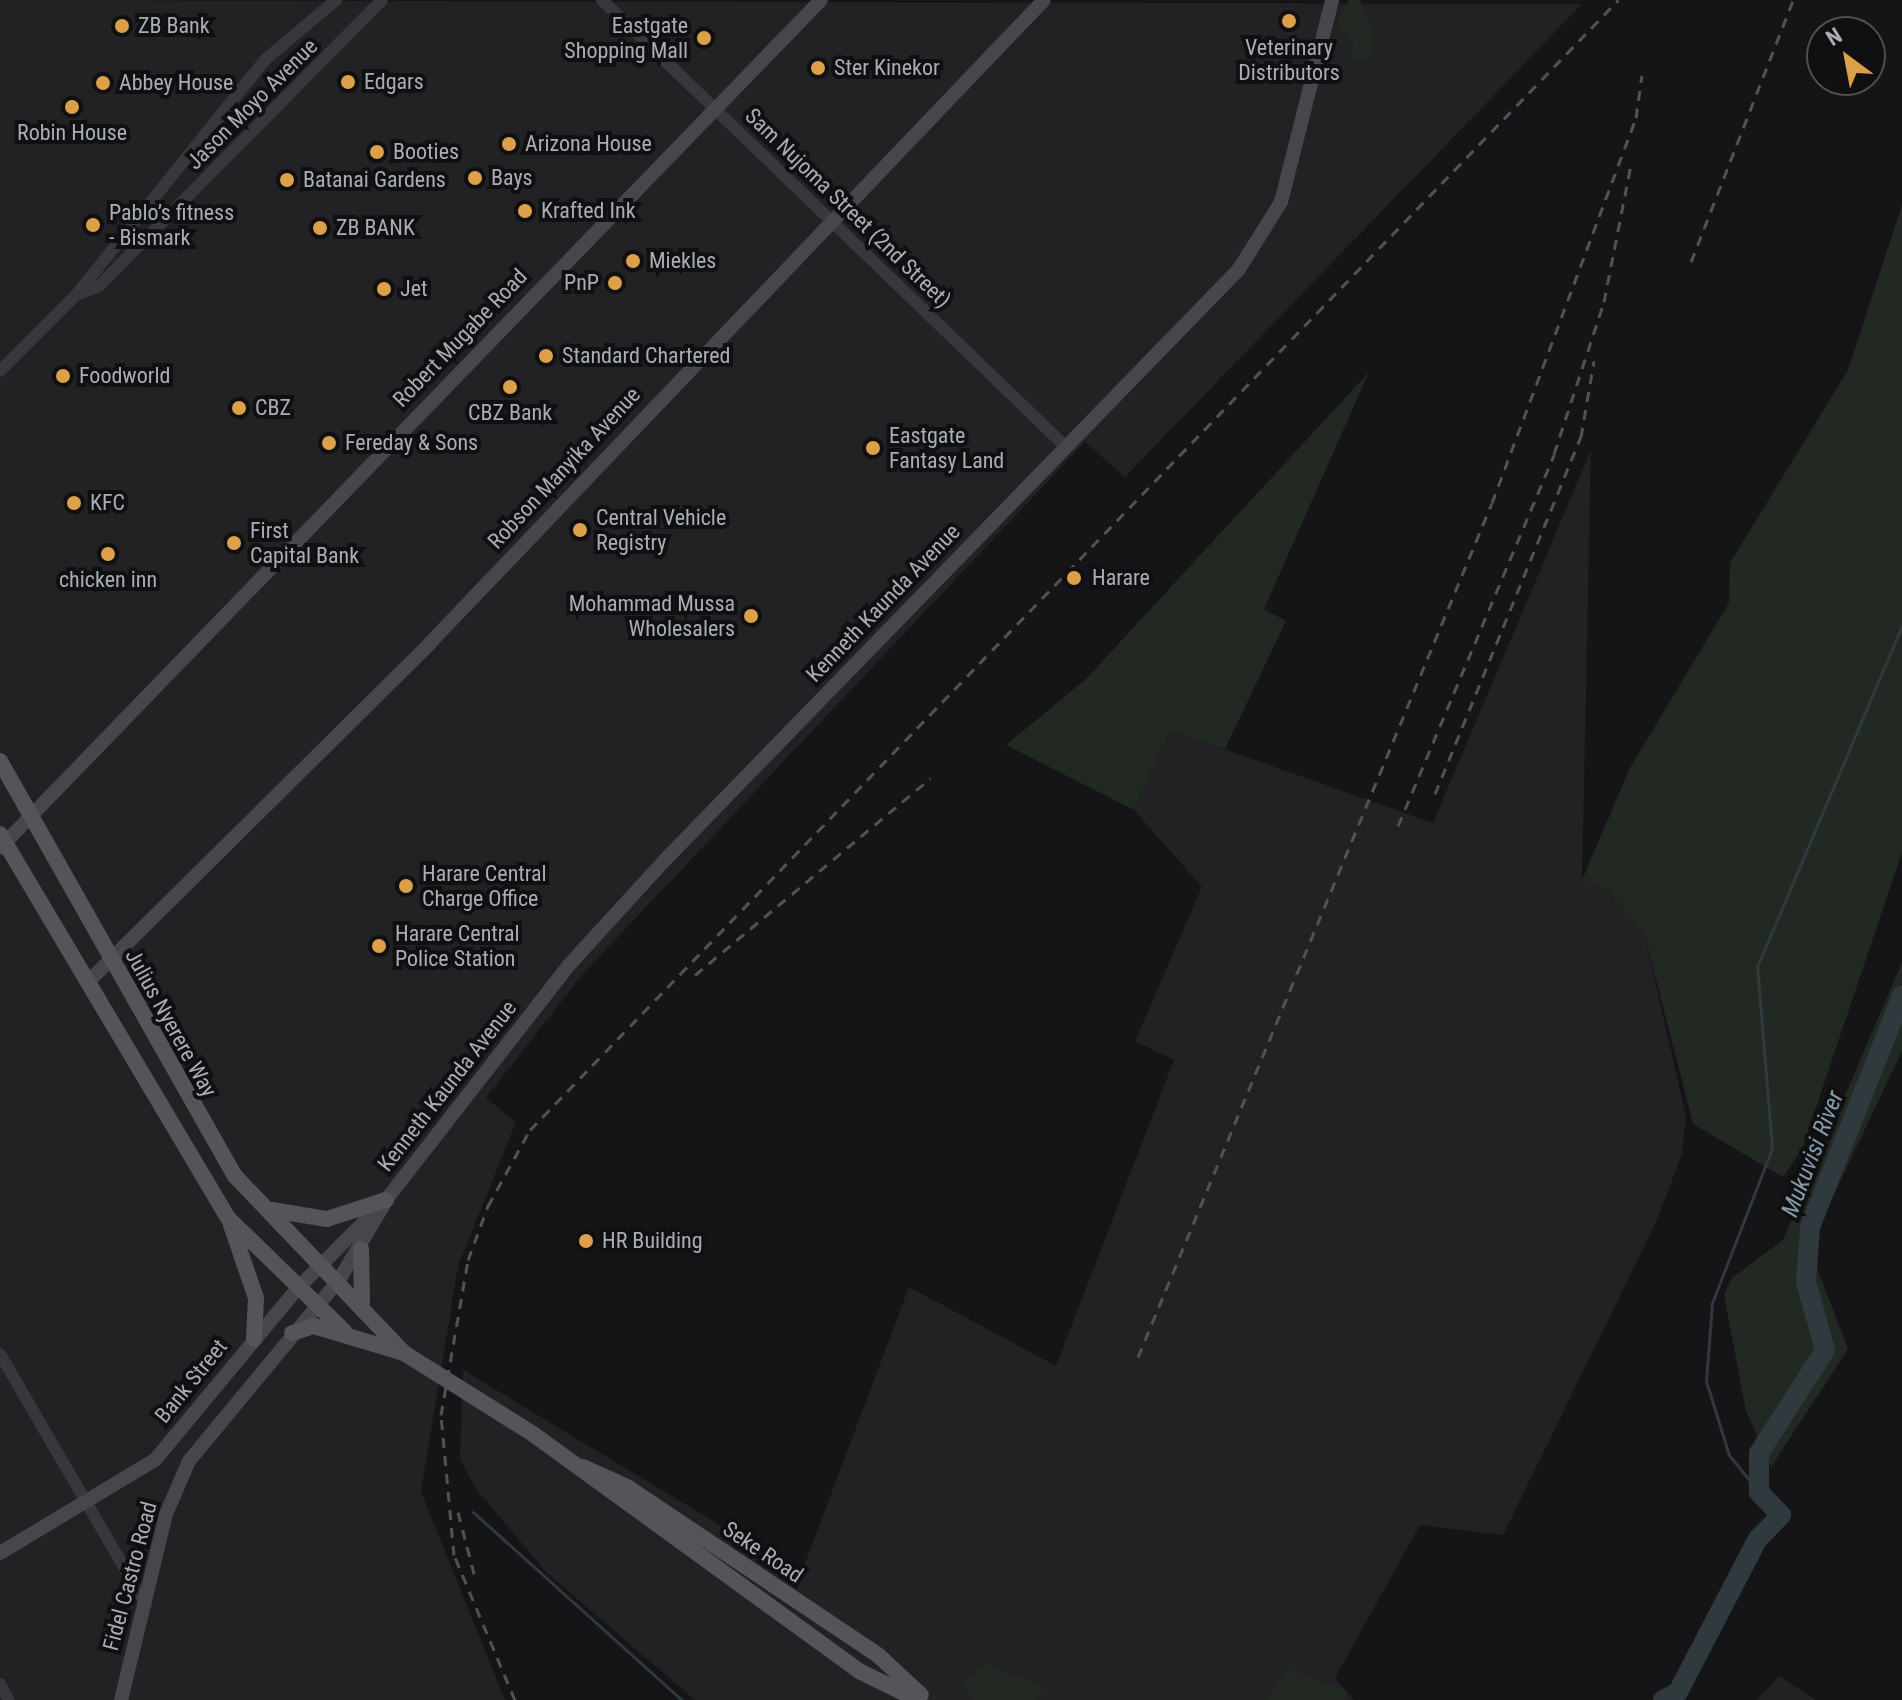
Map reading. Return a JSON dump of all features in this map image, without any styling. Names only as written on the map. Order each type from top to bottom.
[{"type":"main road","name":"Robert Mugabe Road","points":[[2,842],[29,818],[821,0]]},
{"type":"main road","name":"Robson Manyika Avenue","points":[[89,981],[112,963],[1044,0]]},
{"type":"main road","name":"Kenneth Kaunda Avenue","points":[[386,1200],[569,965],[1065,446],[1222,287],[1270,227],[1332,0]]},
{"type":"main road","name":"Julius Nyerere Way","points":[[0,761],[208,1136],[266,1208],[362,1303],[404,1353]]},
{"type":"main road","points":[[2,842],[89,981],[228,1218],[256,1298],[254,1339]]},
{"type":"main road","points":[[266,1208],[327,1219],[386,1200]]},
{"type":"main road","name":"Fidel Castro Road","points":[[121,1700],[166,1514],[189,1461],[339,1280],[361,1249],[386,1200]]},
{"type":"main road","name":"Bank Street","points":[[0,1553],[87,1504],[155,1460],[296,1290],[386,1200]]},
{"type":"main road","points":[[228,1218],[296,1290],[346,1332]]},
{"type":"main road","points":[[361,1249],[362,1303]]},
{"type":"main road","points":[[292,1333],[314,1326],[346,1332],[404,1353]]},
{"type":"main road","name":"Seke Road","points":[[404,1353],[564,1458],[859,1671],[918,1700]]},
{"type":"main road","name":"Seke Road","points":[[564,1458],[627,1487],[879,1656],[926,1700]]},
{"type":"street","name":"Jason Moyo Avenue","points":[[0,371],[76,295],[266,59],[336,0]]},
{"type":"street","name":"Jason Moyo Avenue","points":[[76,295],[99,286],[382,0]]},
{"type":"street","name":"Sam Nujoma Street (2nd Street)","points":[[602,0],[1065,446]]},
{"type":"street","points":[[0,1354],[146,1605]]},
{"type":"street","points":[[0,1684],[9,1700]]},
{"type":"shaded area","points":[[0,0],[1582,4],[1125,477],[1085,442],[582,975],[486,1098],[516,1122],[458,1266],[421,1492],[505,1700],[0,1700]]},
{"type":"shaded area","points":[[1349,0],[1360,0],[1375,37],[1372,56],[1351,62],[1353,44],[1337,24]]},
{"type":"shaded area","points":[[1902,205],[1902,852],[1802,1149],[1783,1177],[1693,1124],[1644,932],[1608,891],[1582,880],[1630,768],[1729,603],[1730,563],[1848,370]]},
{"type":"shaded area","points":[[1369,372],[1264,609],[1286,621],[1225,749],[1170,730],[1134,810],[1006,745],[1086,679]]},
{"type":"shaded area","points":[[1591,450],[1582,880],[1608,891],[1644,932],[1686,1117],[1682,1154],[1657,1220],[1503,1535],[1420,1525],[1335,1678],[1354,1700],[695,1700],[547,1573],[476,1489],[460,1459],[463,1370],[801,1574],[909,1287],[1056,1366],[1174,1060],[1135,1041],[1202,887],[1134,810],[1170,730],[1433,823]]},
{"type":"shaded area","points":[[1902,962],[1902,1051],[1809,1247],[1848,1349],[1771,1467],[1746,1411],[1724,1295],[1732,1278],[1783,1240]]},
{"type":"shaded area","points":[[986,1664],[1045,1687],[1036,1700],[973,1700],[961,1682]]},
{"type":"shaded area","points":[[1287,1668],[1345,1690],[1348,1700],[1267,1700]]},
{"type":"shaded area","points":[[1779,1676],[1816,1700],[1756,1700]]},
{"type":"waterway","points":[[1759,1492],[1729,1455],[1706,1381],[1712,1303],[1772,1148],[1757,967],[1902,625]]},
{"type":"waterway","name":"Mukuvisi River","points":[[1663,1700],[1678,1692],[1757,1540],[1781,1515],[1759,1492],[1759,1453],[1825,1350],[1806,1282],[1810,1227],[1902,996]]},
{"type":"waterway","points":[[473,1512],[682,1700]]},
{"type":"railway","points":[[515,1700],[454,1555],[441,1415],[468,1260],[488,1206],[530,1130],[1618,0]]},
{"type":"railway","points":[[1691,262],[1793,0]]},
{"type":"railway","points":[[1138,1357],[1492,503],[1636,118],[1642,75]]},
{"type":"railway","points":[[1398,826],[1554,454],[1604,302],[1631,165]]},
{"type":"railway","points":[[1435,794],[1581,437],[1594,361]]},
{"type":"railway","points":[[695,975],[931,778]]},
{"type":"railway","points":[[458,1512],[476,1581]]},
{"type":"place","name":"Veterinary Distributors","points":[[1289,21]]},
{"type":"place","name":"ZB Bank","points":[[122,26]]},
{"type":"place","name":"Eastgate Shopping Mall","points":[[704,38]]},
{"type":"place","name":"Ster Kinekor","points":[[818,68]]},
{"type":"place","name":"Edgars","points":[[348,82]]},
{"type":"place","name":"Abbey House","points":[[103,83]]},
{"type":"place","name":"Robin House","points":[[72,107]]},
{"type":"place","name":"Arizona House","points":[[509,144]]},
{"type":"place","name":"Booties","points":[[377,152]]},
{"type":"place","name":"Bays","points":[[475,178]]},
{"type":"place","name":"Batanai Gardens","points":[[287,180]]},
{"type":"place","name":"Krafted Ink","points":[[525,211]]},
{"type":"place","name":"Pablo’s fitness - Bismark","points":[[93,225]]},
{"type":"place","name":"ZB BANK","points":[[320,228]]},
{"type":"place","name":"Miekles","points":[[633,261]]},
{"type":"place","name":"PnP","points":[[615,283]]},
{"type":"place","name":"Jet","points":[[384,289]]},
{"type":"place","name":"Standard Chartered","points":[[546,356]]},
{"type":"place","name":"Foodworld","points":[[63,376]]},
{"type":"place","name":"CBZ Bank","points":[[510,387]]},
{"type":"place","name":"CBZ","points":[[239,408]]},
{"type":"place","name":"Fereday & Sons","points":[[329,443]]},
{"type":"place","name":"Eastgate Fantasy Land","points":[[873,448]]},
{"type":"place","name":"KFC","points":[[74,503]]},
{"type":"place","name":"Central Vehicle Registry","points":[[580,530]]},
{"type":"place","name":"First Capital Bank","points":[[234,543]]},
{"type":"place","name":"chicken inn","points":[[108,554]]},
{"type":"place","name":"Harare","points":[[1074,578]]},
{"type":"place","name":"Mohammad Mussa Wholesalers","points":[[751,616]]},
{"type":"place","name":"Harare Central Charge Office","points":[[406,886]]},
{"type":"place","name":"Harare Central Police Station","points":[[379,946]]},
{"type":"place","name":"HR Building","points":[[586,1241]]}]
